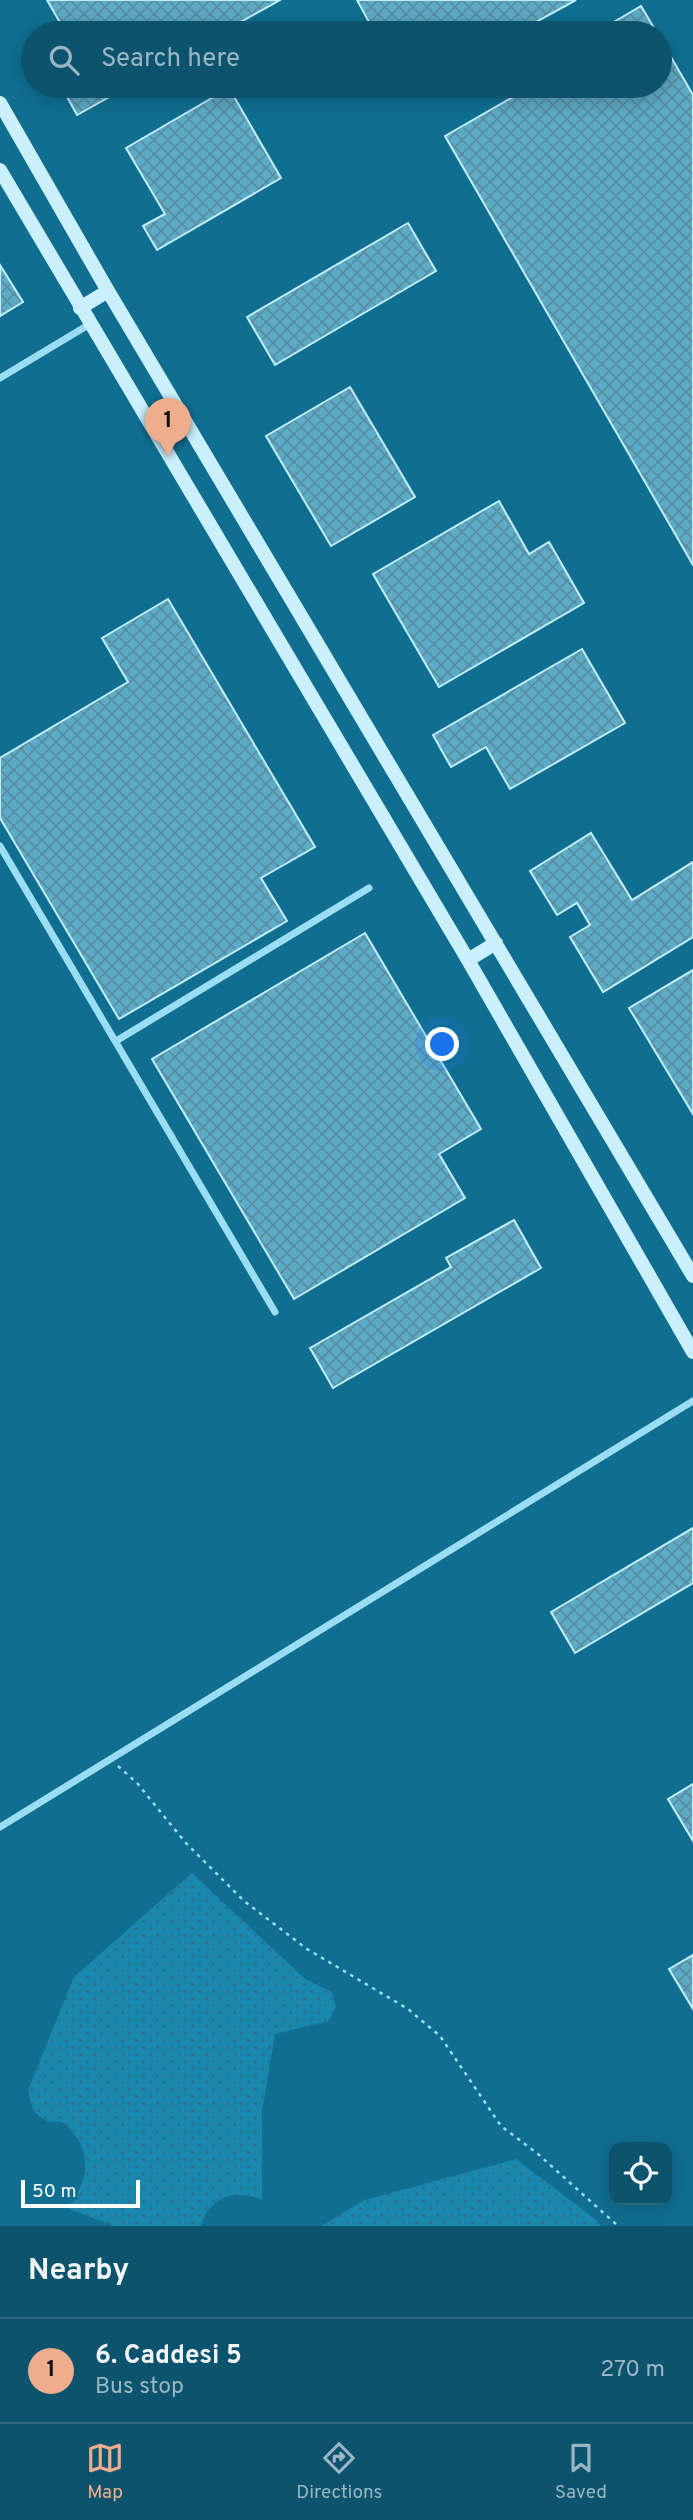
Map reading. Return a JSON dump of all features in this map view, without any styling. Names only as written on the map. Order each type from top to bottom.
[{"type":"street","points":[[0,103],[108,291],[693,1276]]},
{"type":"street","points":[[0,170],[467,960],[693,1352]]},
{"type":"street","points":[[80,308],[108,291]]},
{"type":"street","points":[[0,378],[90,324]]},
{"type":"street","points":[[0,846],[275,1312]]},
{"type":"street","points":[[116,1041],[369,888]]},
{"type":"street","points":[[467,960],[496,943]]},
{"type":"street","points":[[0,1827],[693,1401]]},
{"type":"path","points":[[110,1759],[136,1783],[185,1842],[244,1901],[307,1950],[408,2009],[440,2036],[501,2126],[538,2154],[618,2226]]},
{"type":"shaded area","points":[[192,1873],[305,1979],[332,1992],[336,2007],[328,2021],[275,2034],[262,2112],[262,2200],[243,2195],[225,2198],[210,2208],[201,2226],[114,2226],[67,2208],[82,2183],[85,2165],[82,2147],[65,2125],[45,2120],[37,2114],[31,2105],[29,2088],[74,1977]]},
{"type":"shaded area","points":[[516,2159],[601,2226],[321,2226],[365,2200]]},
{"type":"building","points":[[47,0],[280,0],[242,21],[59,21]]},
{"type":"building","points":[[357,0],[576,0],[538,21],[368,21]]},
{"type":"building","points":[[641,6],[650,21],[615,21]]},
{"type":"building","points":[[672,59],[693,95],[693,565],[445,136],[511,98],[672,98]]},
{"type":"building","points":[[68,98],[107,98],[77,115]]},
{"type":"building","points":[[212,98],[235,98],[281,178],[157,250],[143,226],[165,214],[126,148]]},
{"type":"building","points":[[408,223],[436,271],[275,365],[247,317]]},
{"type":"building","points":[[0,265],[23,302],[0,316]]},
{"type":"building","points":[[350,387],[415,497],[331,546],[266,436]]},
{"type":"building","points":[[499,501],[529,554],[549,542],[584,603],[439,687],[373,574]]},
{"type":"building","points":[[168,599],[315,847],[261,878],[287,921],[119,1019],[0,818],[0,758],[128,682],[102,638]]},
{"type":"building","points":[[582,649],[625,723],[510,789],[486,747],[451,767],[433,735]]},
{"type":"building","points":[[591,833],[632,900],[693,862],[693,937],[603,992],[570,937],[590,925],[577,903],[557,915],[530,871]]},
{"type":"building","points":[[365,933],[481,1129],[439,1154],[465,1198],[294,1299],[152,1059]]},
{"type":"building","points":[[693,970],[693,1114],[629,1008]]},
{"type":"building","points":[[514,1220],[541,1268],[333,1388],[310,1348],[451,1267],[446,1258]]},
{"type":"building","points":[[693,1528],[693,1583],[575,1653],[551,1612]]},
{"type":"building","points":[[693,1784],[693,1841],[668,1799]]},
{"type":"building","points":[[693,1955],[693,2009],[669,1969]]},
{"type":"place","name":"6. Caddesi 5","points":[[168,456]]}]
